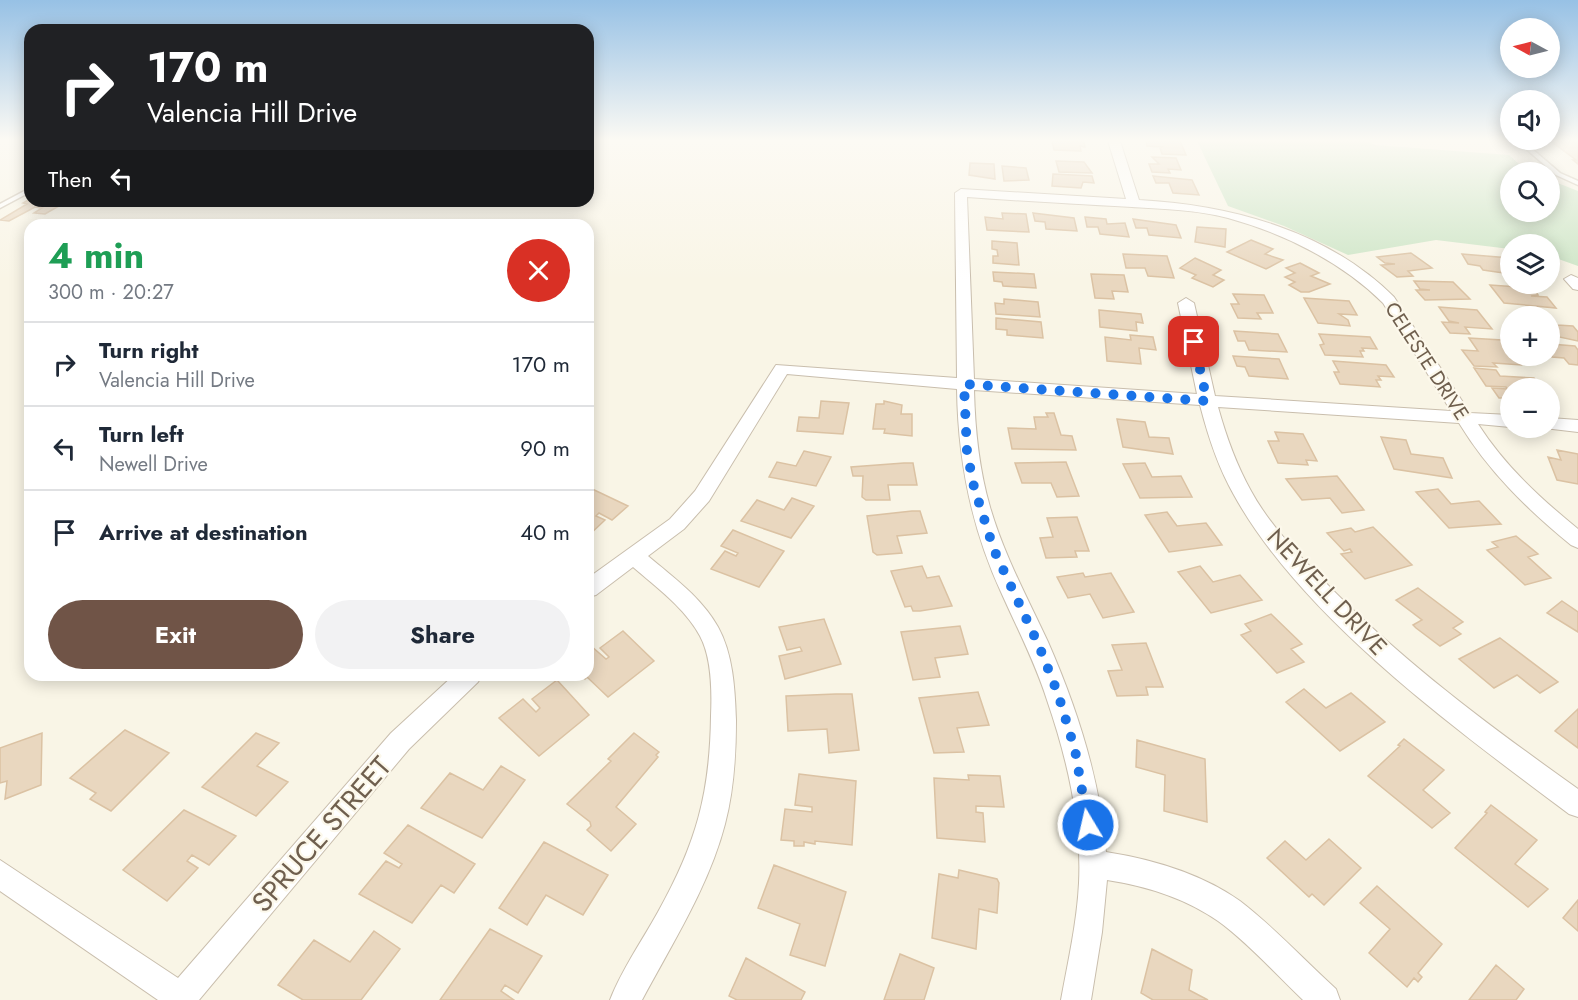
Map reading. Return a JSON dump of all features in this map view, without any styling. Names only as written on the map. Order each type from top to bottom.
[{"type":"street","points":[[1129,188],[1134,204]]},
{"type":"street","name":"CELESTE DRIVE","points":[[964,384],[962,194],[1203,209],[1256,222],[1306,244],[1353,270],[1389,300],[1485,450],[1531,501],[1578,540]]},
{"type":"street","name":"NEWELL DRIVE","points":[[1186,303],[1207,401],[1243,493],[1288,556],[1363,635],[1415,681],[1484,737],[1578,805]]},
{"type":"street","points":[[594,585],[677,524],[702,496],[782,369],[964,384],[1500,420]]},
{"type":"street","points":[[964,384],[967,452],[974,487],[994,550],[1039,646],[1058,694],[1075,750],[1093,864],[1089,931],[1076,1000]]},
{"type":"street","points":[[1560,425],[1578,426]]},
{"type":"street","points":[[625,1000],[689,884],[709,835],[720,774],[724,714],[721,672],[709,631],[692,610],[636,556]]},
{"type":"street","name":"SPRUCE STREET","points":[[180,999],[400,741],[464,681]]},
{"type":"street","points":[[1093,864],[1141,871],[1184,887],[1228,911],[1325,1000]]},
{"type":"street","points":[[0,874],[180,999]]},
{"type":"lane","points":[[0,206],[24,193]]},
{"type":"green space","points":[[1219,188],[1500,188],[1500,222],[1560,222],[1560,188],[1570,188],[1578,191],[1578,266],[1560,260],[1560,234],[1500,234],[1500,248],[1436,240],[1348,255],[1284,226],[1228,206]]},
{"type":"building","points":[[1171,188],[1196,188],[1199,195],[1173,193]]},
{"type":"building","points":[[24,206],[35,207],[9,221],[0,220]]},
{"type":"building","points":[[35,207],[57,207],[45,214],[34,213],[42,208]]},
{"type":"building","points":[[1002,213],[1026,214],[1029,232],[987,230],[985,217],[1003,219]]},
{"type":"building","points":[[1033,213],[1074,218],[1077,231],[1046,229],[1045,222],[1035,221]]},
{"type":"building","points":[[1085,217],[1106,219],[1107,224],[1125,223],[1129,237],[1100,234],[1098,227],[1087,227]]},
{"type":"building","points":[[1133,219],[1176,225],[1181,238],[1149,235],[1147,228],[1136,228]]},
{"type":"building","points":[[1197,227],[1226,229],[1225,247],[1195,242]]},
{"type":"building","points":[[1251,240],[1273,249],[1265,254],[1283,260],[1266,269],[1227,252]]},
{"type":"building","points":[[992,241],[1017,243],[1019,265],[993,263],[993,256],[998,256],[997,250],[992,249]]},
{"type":"building","points":[[1411,253],[1432,268],[1408,271],[1413,276],[1397,277],[1381,265],[1395,264],[1385,263],[1377,257]]},
{"type":"building","points":[[1123,254],[1167,256],[1174,278],[1148,276],[1145,268],[1126,268]]},
{"type":"building","points":[[1462,254],[1500,257],[1500,273],[1483,270],[1480,266],[1468,264]]},
{"type":"building","points":[[1195,258],[1221,270],[1213,275],[1224,280],[1213,287],[1192,278],[1196,275],[1180,268]]},
{"type":"building","points":[[1300,263],[1319,273],[1311,276],[1330,284],[1309,292],[1301,292],[1289,285],[1295,282],[1285,277],[1295,273],[1286,268]]},
{"type":"building","points":[[993,272],[1034,274],[1036,288],[1003,286],[1002,282],[994,281]]},
{"type":"building","points":[[1091,274],[1124,275],[1128,292],[1112,291],[1114,299],[1095,298]]},
{"type":"building","points":[[1414,281],[1453,282],[1470,299],[1425,300],[1416,290],[1430,290],[1420,289]]},
{"type":"building","points":[[1490,285],[1500,286],[1500,294],[1537,294],[1531,296],[1547,297],[1554,306],[1535,306],[1504,303]]},
{"type":"building","points":[[1233,294],[1264,295],[1273,313],[1257,313],[1261,319],[1238,318],[1231,304],[1239,304]]},
{"type":"building","points":[[1304,298],[1349,301],[1357,315],[1339,314],[1348,320],[1350,326],[1318,323]]},
{"type":"building","points":[[1004,299],[1038,302],[1040,317],[996,314],[995,303],[1004,304]]},
{"type":"building","points":[[1439,307],[1477,310],[1492,329],[1465,327],[1470,334],[1450,333],[1442,322],[1459,323],[1449,321]]},
{"type":"building","points":[[1099,310],[1141,314],[1143,323],[1136,322],[1137,331],[1100,327]]},
{"type":"building","points":[[996,318],[1041,322],[1043,338],[1007,335],[1007,330],[996,329]]},
{"type":"building","points":[[1560,325],[1573,326],[1578,332],[1578,341],[1560,337]]},
{"type":"building","points":[[1234,331],[1278,334],[1287,352],[1249,350],[1245,341],[1238,341]]},
{"type":"building","points":[[1319,334],[1370,337],[1377,349],[1362,348],[1364,351],[1360,351],[1363,357],[1325,355],[1320,345],[1324,344]]},
{"type":"building","points":[[1130,335],[1153,337],[1156,350],[1139,348],[1141,364],[1107,361],[1105,337],[1131,340]]},
{"type":"building","points":[[1469,338],[1500,340],[1500,364],[1493,363],[1497,367],[1474,366],[1462,350],[1478,351]]},
{"type":"building","points":[[1560,345],[1575,346],[1578,350],[1578,365],[1569,364],[1564,358],[1560,358]]},
{"type":"building","points":[[1233,356],[1279,359],[1288,379],[1249,376],[1245,367],[1237,366]]},
{"type":"building","points":[[1333,361],[1386,365],[1394,377],[1378,376],[1381,380],[1376,380],[1380,387],[1340,384],[1334,372],[1339,372]]},
{"type":"building","points":[[1474,368],[1496,370],[1500,376],[1534,378],[1500,378],[1500,387],[1486,386]]},
{"type":"building","points":[[1492,388],[1500,389],[1500,398],[1499,398]]},
{"type":"building","points":[[821,401],[849,403],[843,434],[797,431],[799,417],[819,418]]},
{"type":"building","points":[[884,401],[902,405],[901,414],[912,414],[912,436],[884,433],[885,429],[873,429],[876,404],[884,404]]},
{"type":"building","points":[[1046,413],[1054,413],[1061,435],[1072,436],[1076,450],[1012,449],[1008,428],[1036,429],[1034,417],[1048,417]]},
{"type":"building","points":[[1117,419],[1145,422],[1149,437],[1169,438],[1173,454],[1123,447]]},
{"type":"building","points":[[1275,432],[1303,434],[1317,461],[1306,460],[1308,465],[1278,463],[1268,441],[1279,441]]},
{"type":"building","points":[[1381,437],[1406,440],[1411,454],[1443,458],[1452,478],[1394,469]]},
{"type":"building","points":[[1557,450],[1578,454],[1578,484],[1557,480],[1548,457],[1561,460]]},
{"type":"building","points":[[804,451],[831,457],[816,486],[769,477],[777,462],[796,466]]},
{"type":"building","points":[[1066,462],[1079,496],[1057,497],[1051,483],[1022,483],[1015,463]]},
{"type":"building","points":[[913,463],[917,485],[888,485],[890,500],[866,500],[862,497],[863,476],[853,476],[851,467]]},
{"type":"building","points":[[1145,463],[1152,477],[1181,476],[1192,497],[1140,498],[1123,464]]},
{"type":"building","points":[[1337,476],[1364,510],[1342,513],[1330,498],[1302,500],[1286,479]]},
{"type":"building","points":[[1438,489],[1451,504],[1479,501],[1501,524],[1449,528],[1416,492]]},
{"type":"building","points":[[594,490],[628,506],[612,520],[599,513],[596,516],[605,520],[594,530]]},
{"type":"building","points":[[792,498],[814,506],[791,538],[741,521],[757,500],[784,510]]},
{"type":"building","points":[[920,511],[927,533],[897,536],[902,553],[877,555],[873,552],[867,516]]},
{"type":"building","points":[[1167,512],[1177,526],[1206,523],[1222,545],[1169,552],[1145,515]]},
{"type":"building","points":[[1077,517],[1089,551],[1075,551],[1077,557],[1046,558],[1040,538],[1053,537],[1047,518]]},
{"type":"building","points":[[1373,527],[1412,565],[1365,579],[1341,554],[1352,552],[1350,549],[1344,551],[1327,533],[1351,528],[1355,532]]},
{"type":"building","points":[[733,530],[784,551],[759,587],[711,569],[725,551],[736,556],[738,553],[721,546]]},
{"type":"building","points":[[1516,536],[1538,554],[1528,557],[1551,578],[1525,585],[1487,550],[1498,547],[1492,542]]},
{"type":"building","points":[[922,566],[927,578],[939,576],[952,606],[920,611],[913,611],[911,606],[905,607],[891,571]]},
{"type":"building","points":[[1200,566],[1213,582],[1240,575],[1262,600],[1211,613],[1178,572]]},
{"type":"building","points":[[1083,573],[1085,577],[1111,573],[1134,612],[1103,618],[1090,594],[1068,598],[1057,577]]},
{"type":"building","points":[[1418,588],[1463,622],[1453,628],[1461,634],[1440,646],[1413,625],[1422,620],[1396,600]]},
{"type":"building","points":[[1562,601],[1578,612],[1578,632],[1547,613]]},
{"type":"building","points":[[1271,614],[1302,644],[1291,649],[1304,662],[1277,673],[1241,635],[1251,631],[1245,624]]},
{"type":"building","points":[[824,619],[841,664],[785,679],[779,656],[802,651],[800,647],[787,650],[779,627]]},
{"type":"building","points":[[960,626],[968,654],[935,658],[940,677],[913,680],[901,632]]},
{"type":"building","points":[[623,631],[654,661],[608,697],[591,681],[594,681],[594,649],[606,659],[609,657],[600,648]]},
{"type":"building","points":[[1500,638],[1558,682],[1540,693],[1517,675],[1494,688],[1459,659]]},
{"type":"building","points":[[1146,643],[1163,687],[1146,687],[1148,695],[1117,696],[1108,671],[1122,670],[1112,645]]},
{"type":"building","points":[[558,681],[589,715],[539,756],[499,718],[523,699],[536,712],[540,708],[532,699]]},
{"type":"building","points":[[1304,689],[1326,708],[1351,693],[1385,722],[1340,751],[1286,702]]},
{"type":"building","points":[[978,692],[989,725],[957,728],[964,752],[934,753],[919,698]]},
{"type":"building","points":[[852,694],[859,750],[829,753],[827,729],[788,731],[786,696]]},
{"type":"building","points":[[1578,709],[1578,748],[1555,731]]},
{"type":"building","points":[[125,730],[169,753],[111,811],[90,799],[96,793],[70,778]]},
{"type":"building","points":[[42,733],[41,785],[5,799],[7,781],[0,783],[0,748]]},
{"type":"building","points":[[256,733],[279,743],[257,766],[288,782],[256,816],[202,787]]},
{"type":"building","points":[[634,733],[659,752],[656,755],[658,757],[616,807],[636,824],[611,851],[587,830],[591,826],[590,822],[567,804],[611,761],[608,759]]},
{"type":"building","points":[[1404,739],[1444,770],[1423,790],[1450,813],[1432,828],[1368,776],[1400,746],[1398,745]]},
{"type":"building","points":[[1137,740],[1205,759],[1207,822],[1164,811],[1165,775],[1136,767]]},
{"type":"building","points":[[501,766],[525,780],[482,838],[421,808],[450,773],[483,790]]},
{"type":"building","points":[[799,774],[856,781],[852,845],[815,841],[815,844],[804,842],[804,846],[794,846],[794,841],[781,840],[785,809],[812,812],[812,807],[795,805]]},
{"type":"building","points":[[968,775],[1000,776],[1004,807],[976,806],[976,812],[983,813],[985,842],[937,838],[934,778],[969,780]]},
{"type":"building","points":[[1491,805],[1537,840],[1515,864],[1548,889],[1528,907],[1455,848],[1487,813],[1485,812]]},
{"type":"building","points":[[184,810],[236,836],[209,865],[192,855],[187,861],[198,868],[167,901],[123,870]]},
{"type":"building","points":[[408,825],[475,864],[454,893],[441,885],[412,923],[359,894],[386,861],[399,868],[402,864],[384,853]]},
{"type":"building","points":[[1329,839],[1361,868],[1324,905],[1312,894],[1309,897],[1267,858],[1285,841],[1306,860]]},
{"type":"building","points":[[544,842],[608,875],[583,915],[546,895],[527,925],[499,908]]},
{"type":"building","points":[[774,865],[846,892],[825,966],[790,955],[800,924],[758,908]]},
{"type":"building","points":[[959,870],[997,879],[999,883],[997,913],[979,909],[976,949],[932,938],[939,874],[958,878]]},
{"type":"building","points":[[1377,886],[1442,944],[1418,973],[1422,977],[1418,982],[1414,978],[1407,987],[1369,953],[1390,929],[1360,903]]},
{"type":"building","points":[[1578,900],[1578,931],[1563,918]]},
{"type":"building","points":[[490,929],[542,956],[518,993],[505,985],[501,991],[514,1000],[440,1000]]},
{"type":"building","points":[[374,931],[400,949],[361,1000],[303,1000],[278,985],[314,940],[350,962]]},
{"type":"building","points":[[1152,949],[1192,970],[1189,990],[1208,1000],[1153,1000],[1141,993]]},
{"type":"building","points":[[900,954],[934,968],[924,1000],[884,1000]]},
{"type":"building","points":[[746,958],[805,992],[801,1000],[737,1000],[729,996]]},
{"type":"building","points":[[1496,965],[1524,989],[1516,1000],[1469,1000]]},
{"type":"route","points":[[1088,825],[1075,750],[1058,694],[1039,646],[1012,593],[994,550],[974,487],[967,452],[964,384],[1207,401],[1194,342]]}]
